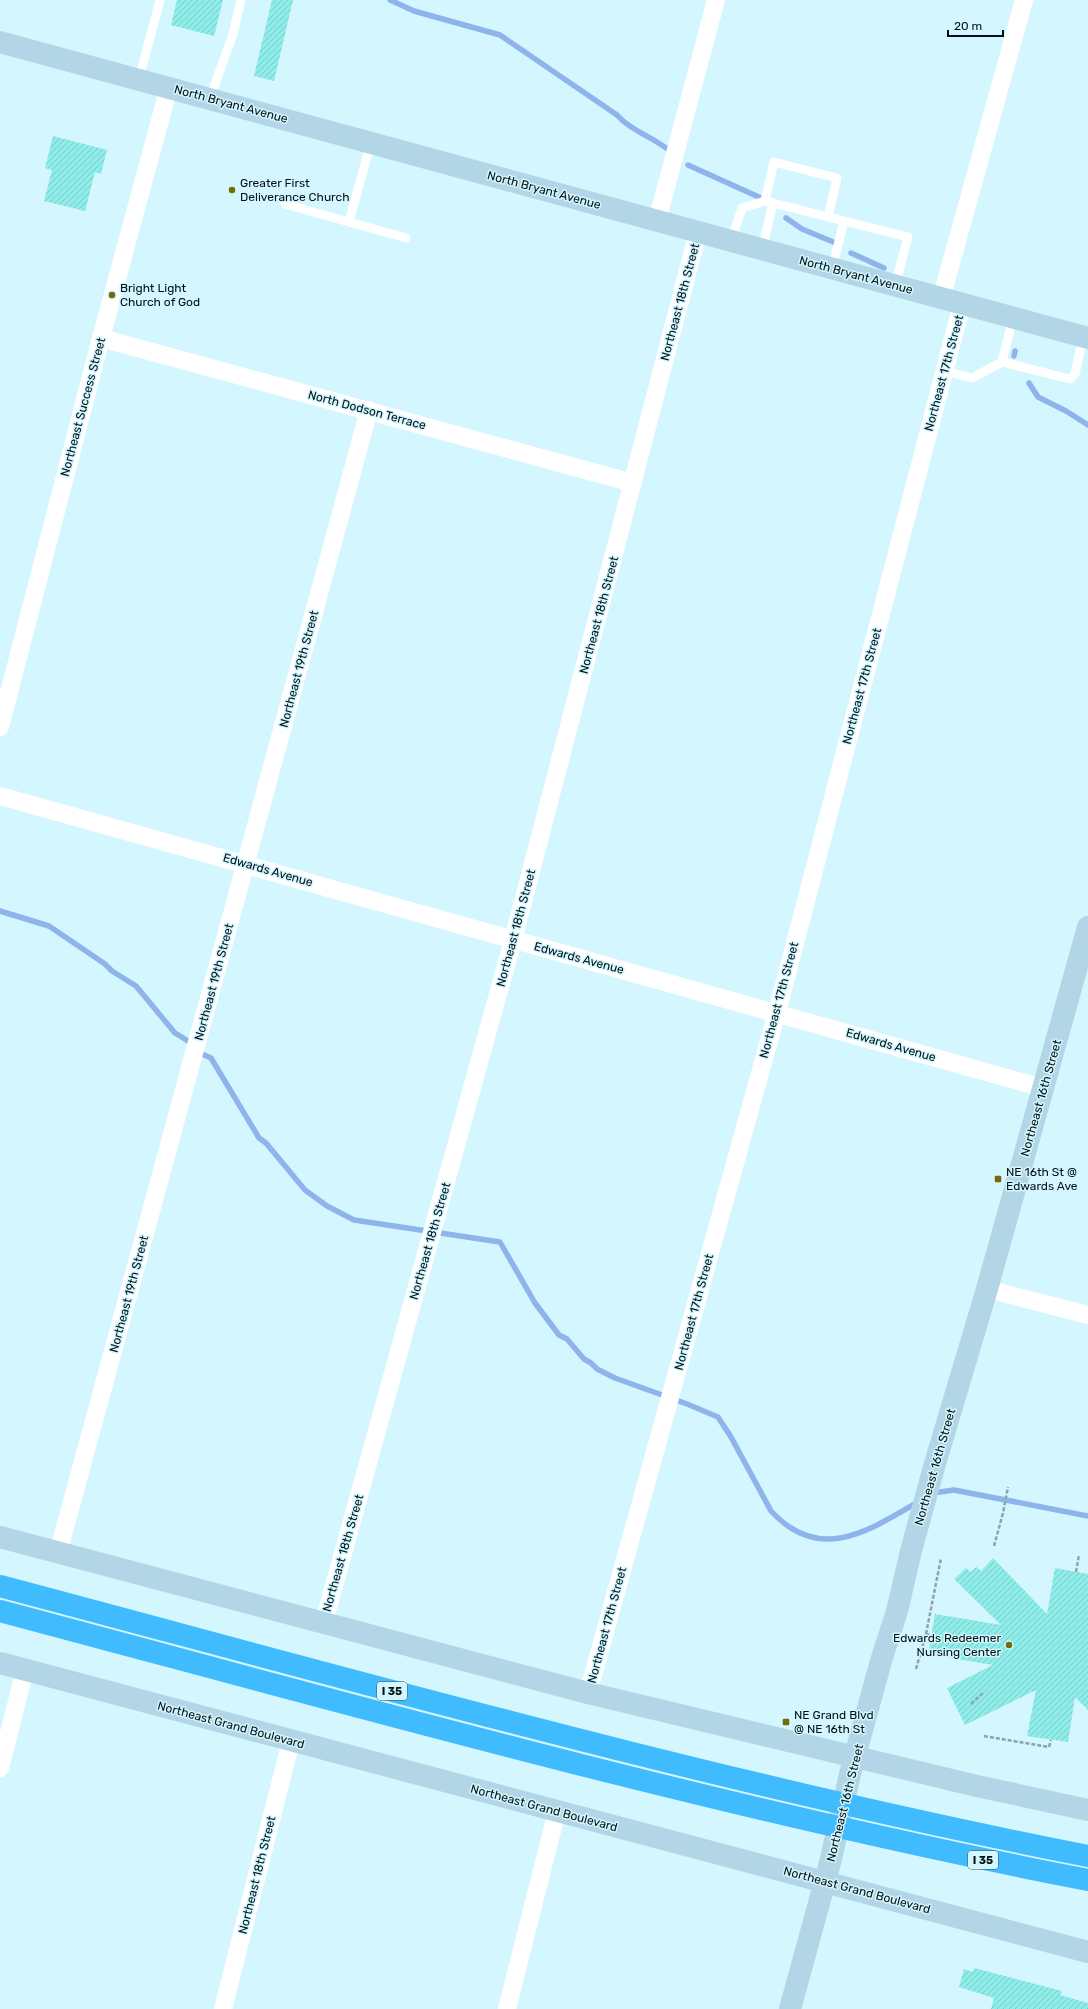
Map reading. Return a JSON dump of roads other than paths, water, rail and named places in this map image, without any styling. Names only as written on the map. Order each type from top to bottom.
[{"type":"highway","name":"I 35","points":[[0,1586],[575,1739],[703,1771],[996,1838],[1088,1856]]},
{"type":"highway","name":"I 35","points":[[0,1611],[570,1763],[987,1861],[1088,1880]]},
{"type":"main road","name":"North Bryant Avenue","points":[[0,42],[1085,337]]},
{"type":"main road","name":"Northeast 16th Street","points":[[790,2009],[828,1872],[853,1766],[881,1661],[897,1611],[911,1551],[934,1467],[987,1289],[1088,927]]},
{"type":"main road","points":[[0,1537],[324,1622],[853,1766],[1088,1810]]},
{"type":"main road","name":"Northeast Grand Boulevard","points":[[0,1663],[557,1811],[828,1872],[1088,1952]]},
{"type":"street","points":[[657,221],[716,0]]},
{"type":"street","points":[[941,298],[1024,0]]},
{"type":"street","name":"Northeast Success Street","points":[[0,727],[101,338],[169,87]]},
{"type":"street","name":"Northeast 18th Street","points":[[324,1622],[513,940],[698,232]]},
{"type":"street","name":"Northeast 17th Street","points":[[588,1693],[777,1012],[962,304]]},
{"type":"street","name":"North Dodson Terrace","points":[[101,338],[633,483]]},
{"type":"street","name":"Northeast 19th Street","points":[[58,1553],[368,410]]},
{"type":"street","name":"Edwards Avenue","points":[[0,796],[513,940],[777,1012],[1043,1088]]},
{"type":"street","points":[[987,1289],[1088,1315]]},
{"type":"street","points":[[0,1768],[25,1670]]},
{"type":"street","name":"Northeast 18th Street","points":[[223,2009],[291,1741]]},
{"type":"street","points":[[507,2009],[557,1811]]},
{"type":"lane","points":[[139,79],[160,0]]},
{"type":"lane","points":[[210,98],[233,34],[241,0]]},
{"type":"lane","points":[[349,222],[371,142]]},
{"type":"lane","points":[[762,250],[774,162],[837,178],[828,217]]},
{"type":"lane","points":[[731,241],[742,208],[769,202],[908,237],[895,286]]},
{"type":"lane","points":[[284,204],[406,238]]},
{"type":"lane","points":[[832,269],[844,221]]},
{"type":"lane","points":[[1002,362],[1013,318]]},
{"type":"lane","points":[[944,371],[972,378],[1002,362],[1070,379],[1074,374],[1085,337]]},
{"type":"waterway","points":[[390,0],[414,11],[500,35],[617,115],[629,126],[658,142],[671,152]]},
{"type":"waterway","points":[[688,165],[761,198]]},
{"type":"waterway","points":[[786,218],[802,229],[838,244]]},
{"type":"waterway","points":[[851,253],[884,268]]},
{"type":"waterway","points":[[1014,356],[1015,351]]},
{"type":"waterway","points":[[1029,383],[1038,397],[1066,411],[1088,425]]},
{"type":"waterway","points":[[0,911],[49,926],[105,964],[112,971],[136,986],[175,1033],[193,1044]]},
{"type":"waterway","points":[[200,1050],[202,1054],[211,1058],[259,1138],[266,1143],[305,1190],[327,1206],[354,1220],[500,1242],[535,1303],[559,1335],[567,1339],[584,1359],[597,1369],[615,1378],[718,1417],[731,1437],[771,1511],[789,1527],[808,1536],[826,1539],[844,1537],[862,1532],[918,1502]]},
{"type":"waterway","points":[[933,1493],[954,1490],[1088,1516]]},
{"type":"place","name":"Greater First Deliverance Church","points":[[232,190]]},
{"type":"place","name":"Bright Light Church of God","points":[[112,295]]},
{"type":"place","name":"NE 16th St @ Edwards Ave","points":[[998,1179]]},
{"type":"place","name":"Edwards Redeemer Nursing Center","points":[[1009,1645]]},
{"type":"place","name":"NE Grand Blvd @ NE 16th St","points":[[786,1722]]}]
